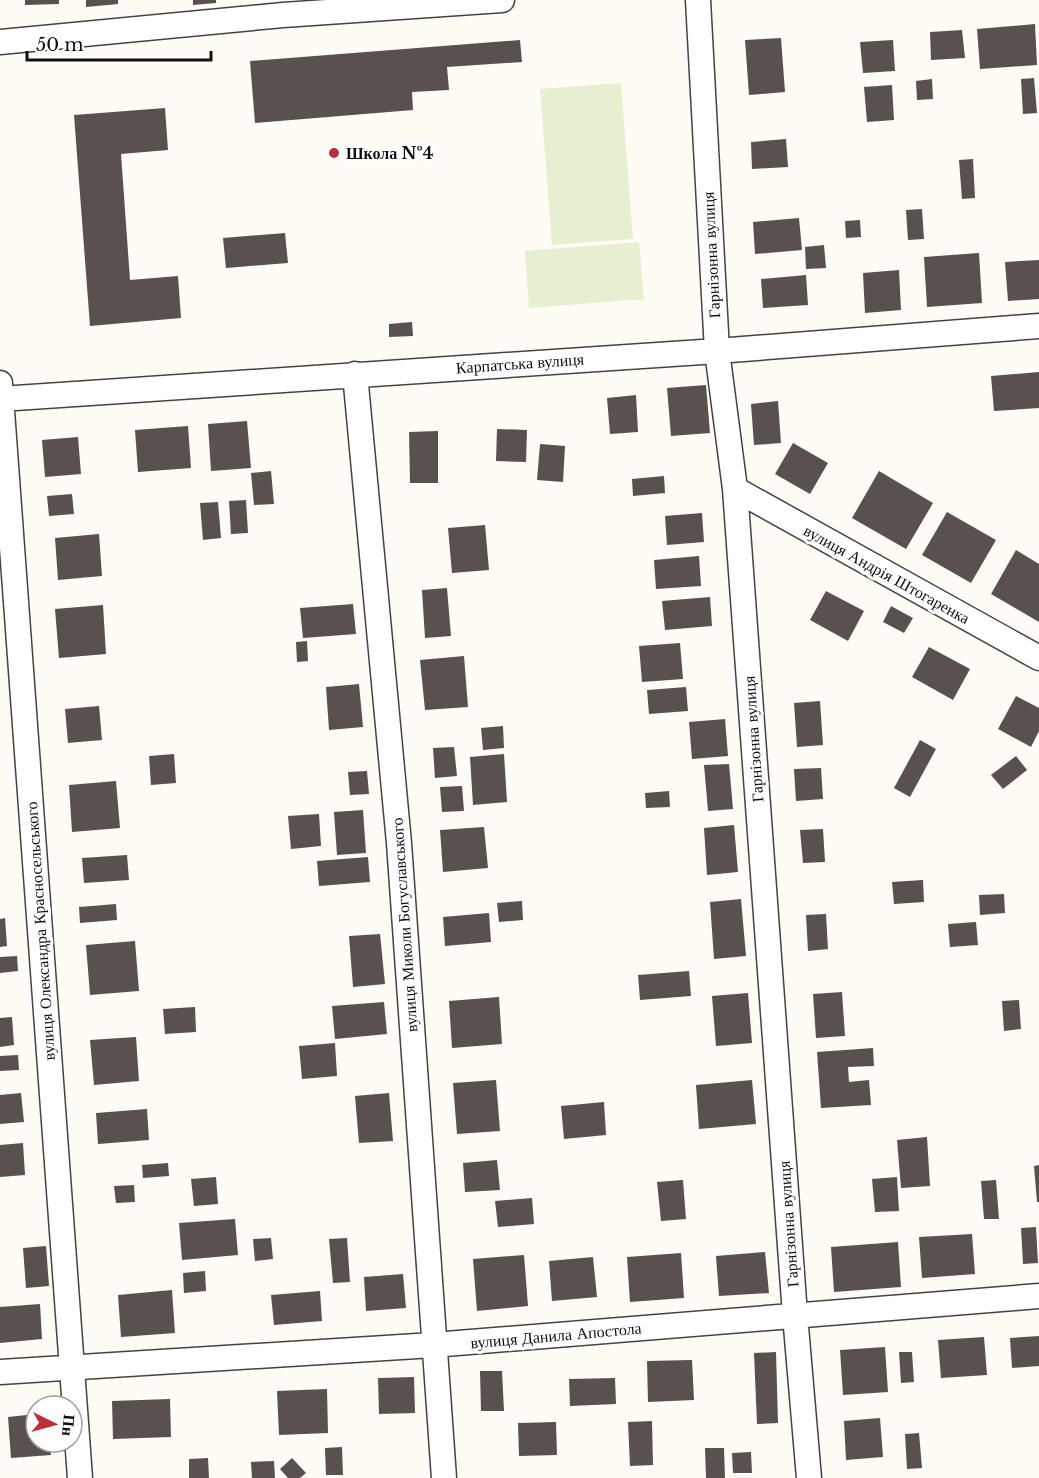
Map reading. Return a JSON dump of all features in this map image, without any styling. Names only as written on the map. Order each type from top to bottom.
[{"type":"street","points":[[0,42],[286,8],[502,0]]},
{"type":"street","name":"Гарнізонна вулиця","points":[[698,0],[717,351],[735,489],[808,1478]]},
{"type":"street","name":"Карпатська вулиця","points":[[0,394],[717,351],[1039,326]]},
{"type":"street","name":"вулиця Миколи Богуславського","points":[[354,374],[399,843],[444,1478]]},
{"type":"street","name":"вулиця Олександра Красносельського","points":[[0,394],[80,1478]]},
{"type":"street","name":"вулиця Андрія Штогаренка","points":[[735,489],[1039,658]]},
{"type":"street","name":"вулиця Данила Апостола","points":[[0,1372],[433,1345],[1039,1296]]},
{"type":"green space","points":[[621,83],[633,239],[552,245],[540,89]]},
{"type":"green space","points":[[639,242],[644,299],[529,308],[525,251]]},
{"type":"building","points":[[25,0],[59,0],[59,4],[25,5]]},
{"type":"building","points":[[86,0],[118,0],[118,4],[86,7]]},
{"type":"building","points":[[193,0],[216,0],[216,3],[193,5]]},
{"type":"building","points":[[1035,24],[1037,65],[980,69],[977,29]]},
{"type":"building","points":[[962,30],[965,58],[931,60],[930,32]]},
{"type":"building","points":[[781,38],[785,92],[749,95],[745,40]]},
{"type":"building","points":[[520,40],[522,62],[447,67],[449,90],[412,92],[413,110],[255,123],[250,61]]},
{"type":"building","points":[[893,40],[895,71],[863,73],[860,42]]},
{"type":"building","points":[[1034,78],[1037,113],[1023,114],[1021,79]]},
{"type":"building","points":[[932,79],[933,99],[917,100],[916,81]]},
{"type":"building","points":[[892,85],[894,120],[867,122],[864,87]]},
{"type":"building","points":[[165,108],[168,150],[121,154],[130,280],[178,276],[181,318],[90,326],[74,115]]},
{"type":"building","points":[[786,139],[788,167],[752,169],[751,142]]},
{"type":"building","points":[[973,159],[975,198],[962,199],[959,160]]},
{"type":"building","points":[[922,209],[924,239],[908,240],[906,210]]},
{"type":"building","points":[[799,218],[802,250],[755,254],[753,222]]},
{"type":"building","points":[[860,220],[861,237],[846,238],[845,221]]},
{"type":"building","points":[[285,233],[288,263],[226,268],[223,238]]},
{"type":"building","points":[[824,245],[826,268],[806,269],[805,247]]},
{"type":"building","points":[[979,253],[982,303],[927,307],[924,257]]},
{"type":"building","points":[[1039,260],[1039,299],[1008,301],[1005,262]]},
{"type":"building","points":[[899,270],[901,310],[865,313],[863,273]]},
{"type":"building","points":[[806,275],[808,305],[763,308],[761,279]]},
{"type":"building","points":[[412,322],[413,336],[389,337],[389,324]]},
{"type":"building","points":[[1039,372],[1039,408],[994,411],[991,376]]},
{"type":"building","points":[[706,385],[710,433],[671,436],[667,388]]},
{"type":"building","points":[[636,395],[638,432],[610,434],[607,398]]},
{"type":"building","points":[[778,401],[781,443],[754,445],[751,404]]},
{"type":"building","points":[[247,421],[251,468],[211,471],[208,424]]},
{"type":"building","points":[[188,426],[191,468],[138,472],[135,430]]},
{"type":"building","points":[[497,429],[527,430],[526,462],[496,461]]},
{"type":"building","points":[[438,431],[438,483],[410,483],[409,432]]},
{"type":"building","points":[[78,437],[81,474],[45,477],[42,440]]},
{"type":"building","points":[[793,443],[828,463],[810,494],[775,474]]},
{"type":"building","points":[[540,444],[565,446],[563,482],[537,480]]},
{"type":"building","points":[[271,471],[274,504],[254,505],[251,473]]},
{"type":"building","points":[[879,471],[933,503],[906,549],[852,518]]},
{"type":"building","points":[[664,476],[665,493],[633,496],[632,479]]},
{"type":"building","points":[[72,494],[74,514],[49,516],[47,496]]},
{"type":"building","points":[[246,500],[248,533],[231,534],[229,501]]},
{"type":"building","points":[[218,502],[221,538],[203,540],[200,503]]},
{"type":"building","points":[[947,512],[996,540],[971,583],[922,555]]},
{"type":"building","points":[[702,513],[704,542],[667,545],[665,516]]},
{"type":"building","points":[[485,525],[489,570],[452,573],[448,528]]},
{"type":"building","points":[[99,534],[102,576],[58,580],[55,538]]},
{"type":"building","points":[[1016,550],[1039,564],[1039,622],[991,594]]},
{"type":"building","points":[[699,556],[701,586],[656,589],[654,560]]},
{"type":"building","points":[[447,588],[451,636],[425,638],[422,590]]},
{"type":"building","points":[[826,591],[864,611],[848,641],[810,620]]},
{"type":"building","points":[[710,597],[712,626],[665,630],[662,601]]},
{"type":"building","points":[[353,604],[356,634],[303,638],[300,608]]},
{"type":"building","points":[[103,605],[106,654],[59,658],[55,609]]},
{"type":"building","points":[[891,606],[913,618],[904,633],[883,622]]},
{"type":"building","points":[[307,641],[308,661],[297,662],[296,642]]},
{"type":"building","points":[[680,643],[683,679],[642,682],[639,646]]},
{"type":"building","points":[[929,647],[970,669],[953,700],[912,677]]},
{"type":"building","points":[[464,656],[468,707],[425,710],[420,660]]},
{"type":"building","points":[[359,684],[363,727],[329,730],[326,687]]},
{"type":"building","points":[[686,687],[688,711],[649,714],[647,690]]},
{"type":"building","points":[[1016,696],[1039,708],[1039,731],[1031,747],[998,729]]},
{"type":"building","points":[[820,701],[823,745],[797,747],[794,703]]},
{"type":"building","points":[[99,706],[102,740],[68,743],[65,709]]},
{"type":"building","points":[[725,719],[728,756],[692,759],[689,722]]},
{"type":"building","points":[[503,726],[504,748],[483,750],[481,728]]},
{"type":"building","points":[[920,740],[936,749],[910,797],[894,788]]},
{"type":"building","points":[[454,747],[457,776],[435,778],[433,748]]},
{"type":"building","points":[[174,754],[176,783],[151,785],[149,756]]},
{"type":"building","points":[[504,754],[507,802],[473,805],[470,757]]},
{"type":"building","points":[[1016,756],[1027,770],[1003,789],[991,775]]},
{"type":"building","points":[[729,764],[733,809],[708,811],[704,765]]},
{"type":"building","points":[[821,768],[823,799],[796,801],[794,769]]},
{"type":"building","points":[[367,771],[369,794],[350,795],[348,772]]},
{"type":"building","points":[[116,781],[120,828],[72,832],[69,785]]},
{"type":"building","points":[[462,786],[464,811],[442,812],[440,787]]},
{"type":"building","points":[[669,791],[670,807],[646,808],[645,793]]},
{"type":"building","points":[[363,810],[366,853],[337,855],[334,812]]},
{"type":"building","points":[[319,814],[321,846],[291,849],[288,816]]},
{"type":"building","points":[[734,825],[738,872],[707,875],[704,828]]},
{"type":"building","points":[[484,827],[488,868],[443,872],[440,830]]},
{"type":"building","points":[[823,829],[825,862],[803,863],[800,830]]},
{"type":"building","points":[[127,855],[129,880],[84,883],[82,858]]},
{"type":"building","points":[[368,857],[370,882],[319,886],[317,861]]},
{"type":"building","points":[[923,880],[924,902],[894,904],[892,882]]},
{"type":"building","points":[[1004,894],[1005,913],[980,915],[979,895]]},
{"type":"building","points":[[741,899],[746,956],[714,959],[710,902]]},
{"type":"building","points":[[522,901],[523,920],[499,922],[497,903]]},
{"type":"building","points":[[116,904],[117,920],[80,923],[79,907]]},
{"type":"building","points":[[489,913],[491,942],[445,946],[443,917]]},
{"type":"building","points":[[826,914],[828,949],[808,951],[806,915]]},
{"type":"building","points":[[5,918],[7,946],[0,947],[0,919]]},
{"type":"building","points":[[976,922],[978,945],[950,947],[948,924]]},
{"type":"building","points":[[380,934],[385,984],[353,987],[349,936]]},
{"type":"building","points":[[135,941],[139,991],[90,995],[86,945]]},
{"type":"building","points":[[17,956],[18,971],[0,973],[0,957]]},
{"type":"building","points":[[689,971],[691,996],[640,1000],[638,975]]},
{"type":"building","points":[[842,992],[845,1036],[816,1038],[813,994]]},
{"type":"building","points":[[748,993],[752,1043],[716,1046],[712,996]]},
{"type":"building","points":[[499,997],[502,1044],[452,1048],[449,1001]]},
{"type":"building","points":[[1019,1000],[1021,1029],[1004,1031],[1002,1001]]},
{"type":"building","points":[[384,1002],[387,1034],[335,1039],[332,1006]]},
{"type":"building","points":[[195,1007],[196,1032],[165,1034],[163,1009]]},
{"type":"building","points":[[12,1017],[14,1045],[0,1047],[0,1018]]},
{"type":"building","points":[[136,1037],[139,1081],[94,1085],[90,1040]]},
{"type":"building","points":[[335,1043],[337,1076],[302,1079],[299,1046]]},
{"type":"building","points":[[873,1048],[874,1066],[848,1067],[849,1082],[869,1080],[871,1105],[821,1108],[817,1052]]},
{"type":"building","points":[[18,1055],[19,1070],[0,1071],[0,1056]]},
{"type":"building","points":[[496,1080],[500,1131],[457,1134],[453,1083]]},
{"type":"building","points":[[752,1080],[756,1124],[699,1129],[696,1085]]},
{"type":"building","points":[[21,1093],[24,1122],[0,1124],[0,1095]]},
{"type":"building","points":[[389,1093],[393,1141],[359,1143],[355,1096]]},
{"type":"building","points":[[604,1102],[606,1135],[564,1139],[561,1106]]},
{"type":"building","points":[[147,1109],[149,1140],[98,1144],[96,1113]]},
{"type":"building","points":[[927,1137],[930,1186],[901,1188],[897,1140]]},
{"type":"building","points":[[23,1143],[25,1175],[0,1177],[0,1145]]},
{"type":"building","points":[[497,1160],[500,1190],[465,1192],[463,1163]]},
{"type":"building","points":[[168,1163],[169,1176],[143,1178],[142,1165]]},
{"type":"building","points":[[1039,1165],[1039,1202],[1037,1202],[1034,1166]]},
{"type":"building","points":[[216,1177],[218,1204],[194,1206],[191,1179]]},
{"type":"building","points":[[897,1177],[899,1211],[875,1212],[872,1179]]},
{"type":"building","points":[[683,1180],[686,1219],[661,1221],[657,1182]]},
{"type":"building","points":[[996,1180],[999,1219],[984,1219],[981,1181]]},
{"type":"building","points":[[134,1185],[135,1202],[116,1203],[114,1186]]},
{"type":"building","points":[[532,1198],[534,1224],[498,1227],[495,1201]]},
{"type":"building","points":[[235,1219],[238,1255],[182,1260],[179,1223]]},
{"type":"building","points":[[1036,1227],[1038,1263],[1023,1264],[1021,1228]]},
{"type":"building","points":[[972,1234],[975,1274],[922,1278],[919,1237]]},
{"type":"building","points":[[271,1238],[273,1259],[255,1261],[253,1239]]},
{"type":"building","points":[[347,1238],[350,1282],[333,1283],[329,1239]]},
{"type":"building","points":[[898,1242],[901,1287],[834,1292],[831,1247]]},
{"type":"building","points":[[46,1246],[49,1286],[26,1288],[23,1248]]},
{"type":"building","points":[[765,1252],[769,1293],[719,1296],[716,1256]]},
{"type":"building","points":[[681,1253],[684,1298],[630,1302],[627,1257]]},
{"type":"building","points":[[524,1255],[528,1306],[477,1311],[473,1259]]},
{"type":"building","points":[[593,1257],[597,1297],[552,1301],[549,1261]]},
{"type":"building","points":[[205,1271],[206,1291],[184,1293],[183,1273]]},
{"type":"building","points":[[403,1274],[406,1308],[366,1311],[364,1277]]},
{"type":"building","points":[[172,1290],[175,1333],[121,1337],[118,1295]]},
{"type":"building","points":[[320,1291],[322,1321],[274,1325],[271,1295]]},
{"type":"building","points":[[40,1304],[42,1339],[0,1343],[0,1307]]},
{"type":"building","points":[[1039,1336],[1039,1366],[1012,1368],[1010,1338]]},
{"type":"building","points":[[984,1337],[987,1375],[941,1378],[938,1340]]},
{"type":"building","points":[[885,1347],[888,1392],[843,1395],[840,1350]]},
{"type":"building","points":[[776,1352],[778,1423],[757,1424],[754,1353]]},
{"type":"building","points":[[899,1352],[912,1352],[914,1382],[901,1383]]},
{"type":"building","points":[[692,1360],[694,1400],[648,1402],[647,1361]]},
{"type":"building","points":[[480,1371],[502,1371],[504,1411],[481,1411]]},
{"type":"building","points":[[414,1377],[415,1413],[379,1414],[378,1378]]},
{"type":"building","points":[[615,1378],[616,1404],[570,1406],[569,1379]]},
{"type":"building","points":[[327,1389],[328,1433],[279,1435],[277,1391]]},
{"type":"building","points":[[170,1399],[171,1437],[113,1439],[112,1401]]},
{"type":"building","points":[[24,1415],[24,1454],[51,1455],[11,1458],[8,1417]]},
{"type":"building","points":[[880,1418],[883,1457],[846,1460],[844,1421]]},
{"type":"building","points":[[652,1421],[653,1465],[630,1466],[628,1422]]},
{"type":"building","points":[[556,1422],[557,1455],[519,1456],[518,1423]]},
{"type":"building","points":[[919,1433],[922,1468],[907,1469],[905,1434]]},
{"type":"building","points":[[342,1447],[343,1475],[326,1475],[325,1448]]},
{"type":"building","points":[[705,1448],[724,1448],[725,1478],[706,1478]]},
{"type":"building","points":[[751,1452],[752,1473],[733,1473],[732,1453]]},
{"type":"building","points":[[208,1458],[209,1478],[189,1478],[189,1459]]},
{"type":"building","points":[[292,1458],[306,1473],[300,1478],[288,1478],[280,1469]]},
{"type":"building","points":[[274,1461],[275,1478],[252,1478],[251,1462]]},
{"type":"place","name":"Школа №4","points":[[334,153]]}]
